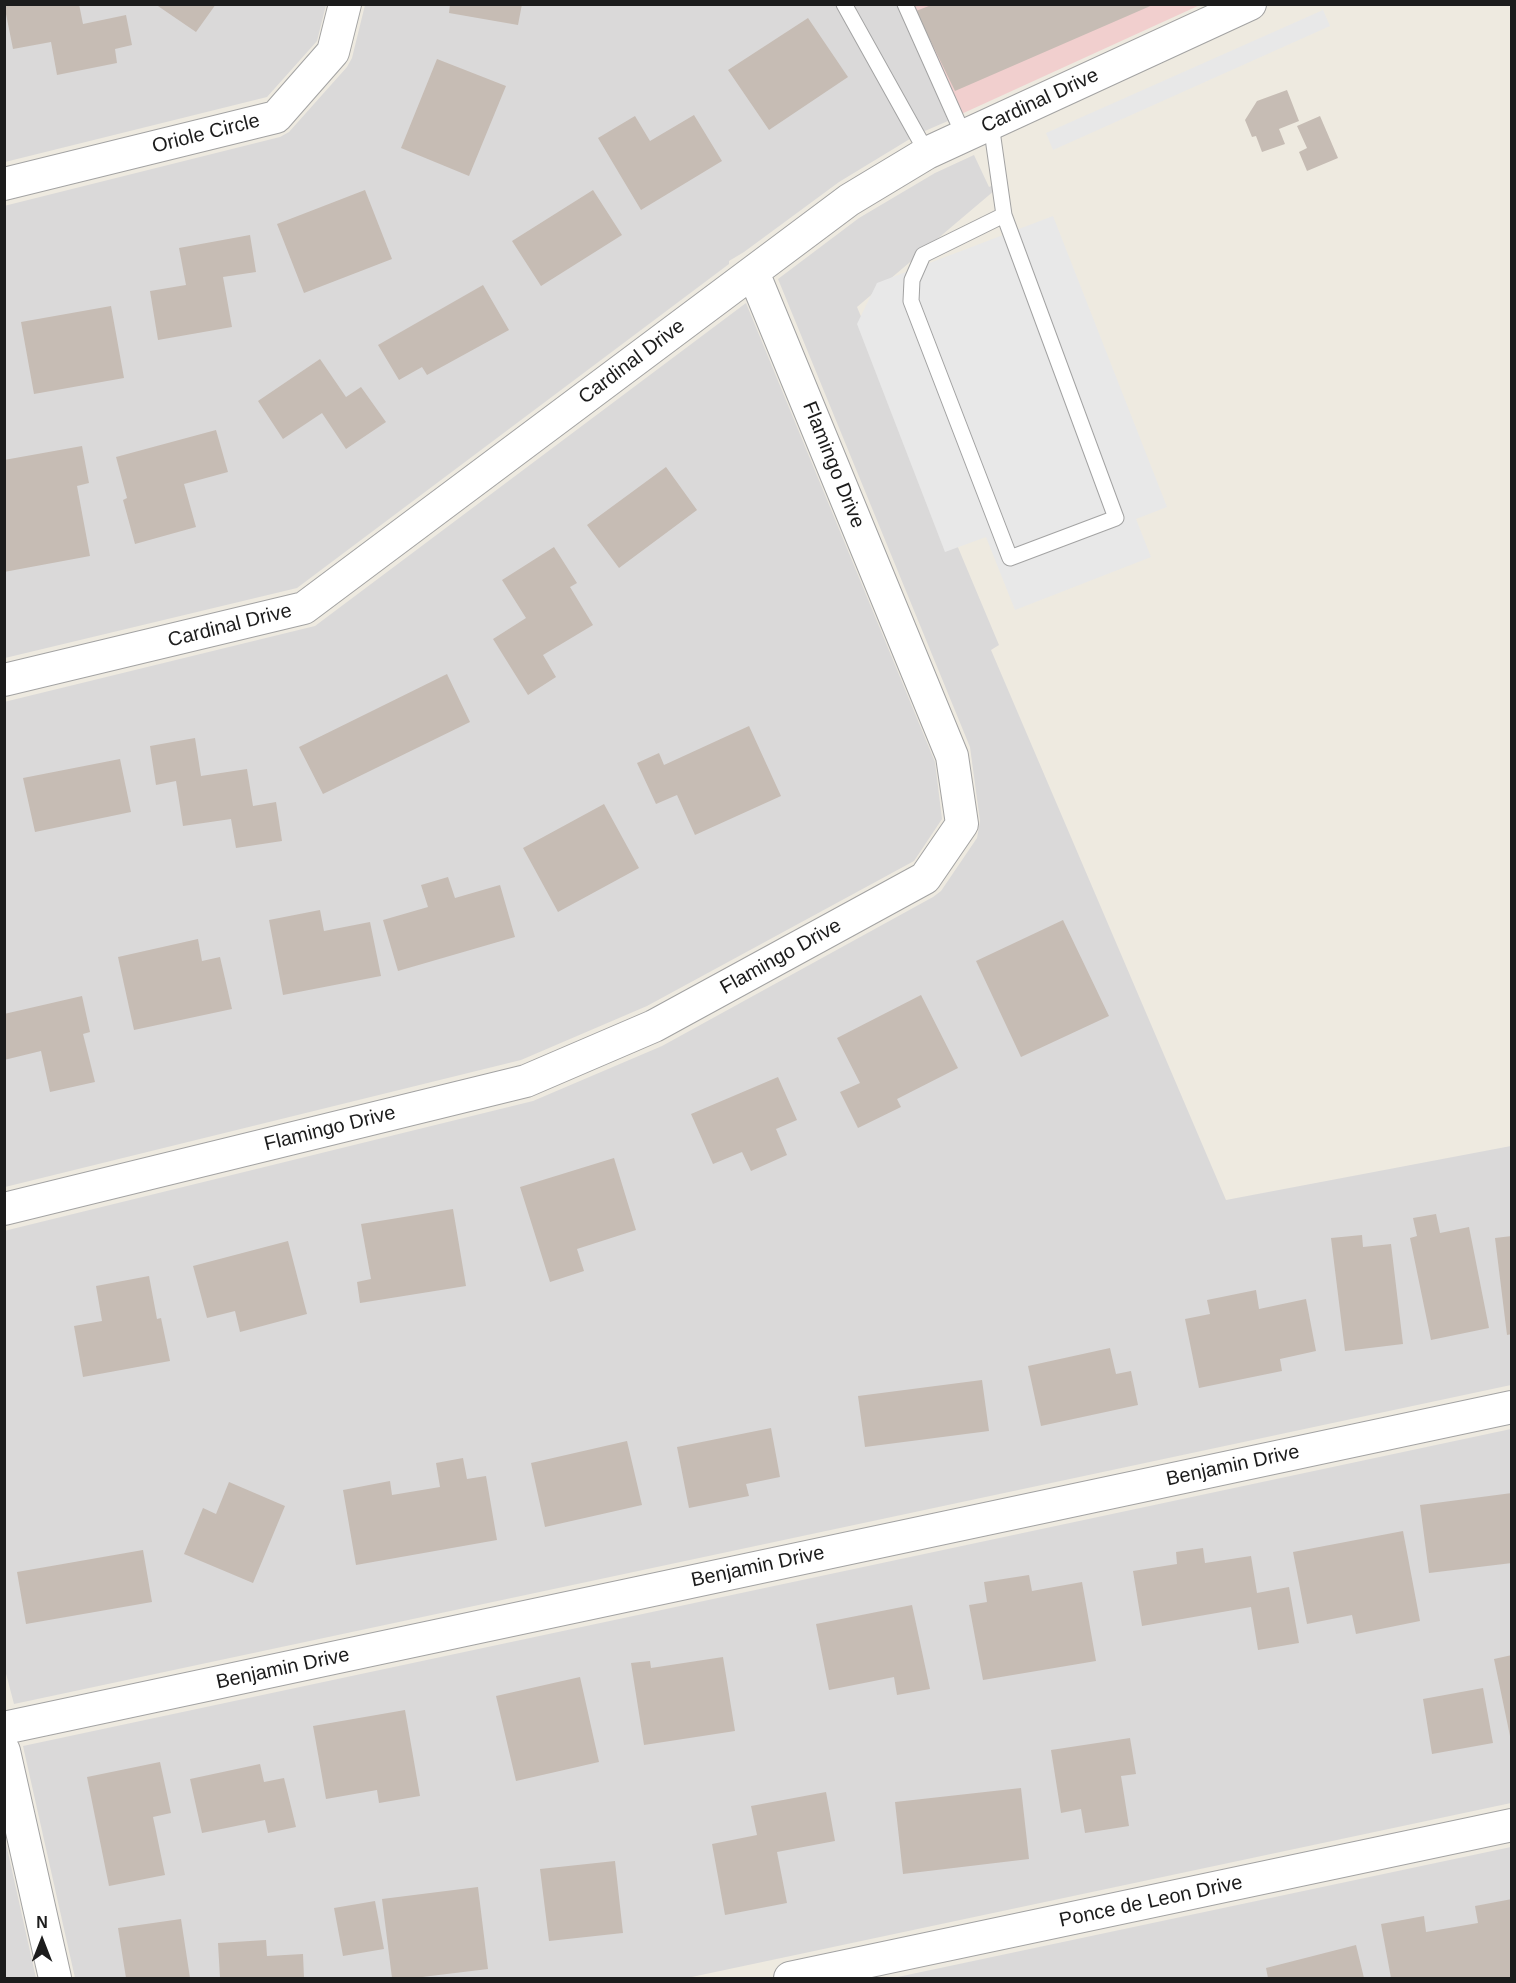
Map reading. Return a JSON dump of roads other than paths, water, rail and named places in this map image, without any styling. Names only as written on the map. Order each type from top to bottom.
[{"type":"street","name":"Oriole Circle","points":[[4,184],[276,117],[333,52],[345,4]]},
{"type":"street","name":"Cardinal Drive","points":[[4,680],[304,608],[849,200],[927,153],[1248,5]]},
{"type":"street","name":"Flamingo Drive","points":[[4,1209],[526,1081],[654,1026],[926,878],[962,824],[952,756],[753,272]]},
{"type":"street","name":"Benjamin Drive","points":[[4,1728],[1512,1407]]},
{"type":"street","points":[[4,1751],[55,1978]]},
{"type":"street","name":"Ponce de Leon Drive","points":[[790,1978],[1512,1825]]},
{"type":"lane","points":[[844,4],[927,153]]},
{"type":"lane","points":[[905,4],[977,130],[1004,215],[1116,518],[1010,558],[911,301],[912,279],[923,255],[1004,215]]}]
